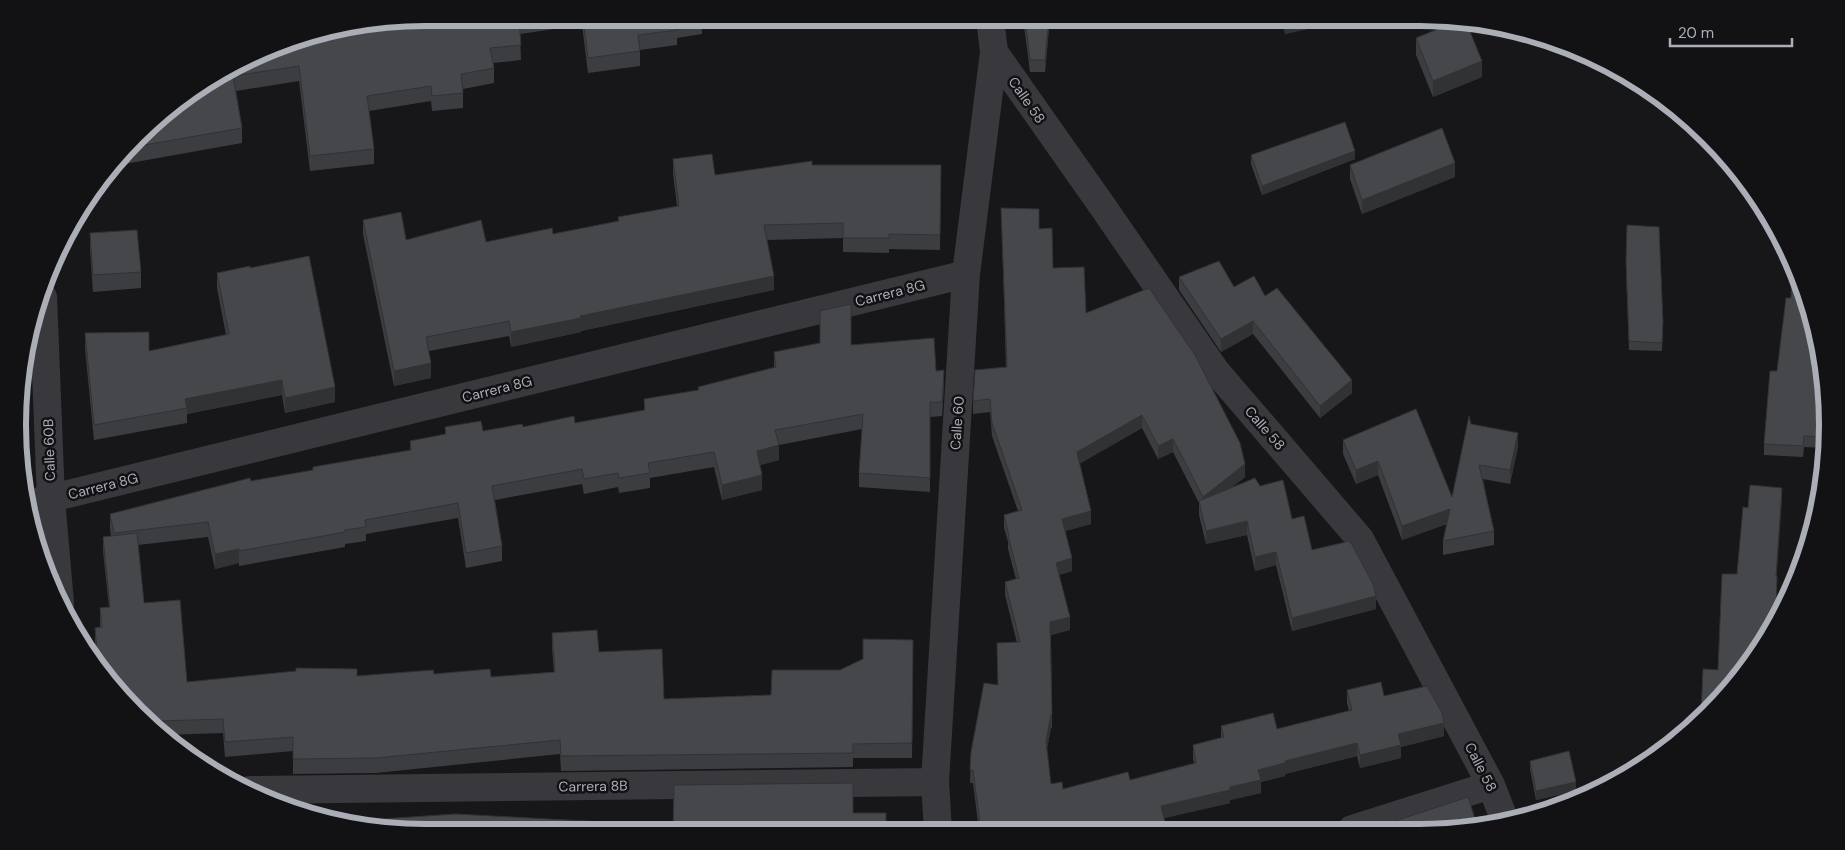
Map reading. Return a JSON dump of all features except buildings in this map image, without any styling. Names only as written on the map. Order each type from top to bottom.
[{"type":"street","name":"Calle 60","points":[[938,824],[935,782],[966,274],[994,52],[991,26]]},
{"type":"street","name":"Calle 58","points":[[994,52],[1215,370],[1360,539],[1492,785],[1503,815]]},
{"type":"street","name":"Carrera 8G","points":[[39,501],[966,274]]},
{"type":"street","name":"Calle 60B","points":[[44,309],[39,501],[53,567]]},
{"type":"street","name":"Carrera 8B","points":[[265,790],[935,782]]},
{"type":"street","points":[[1368,824],[1492,785]]}]
